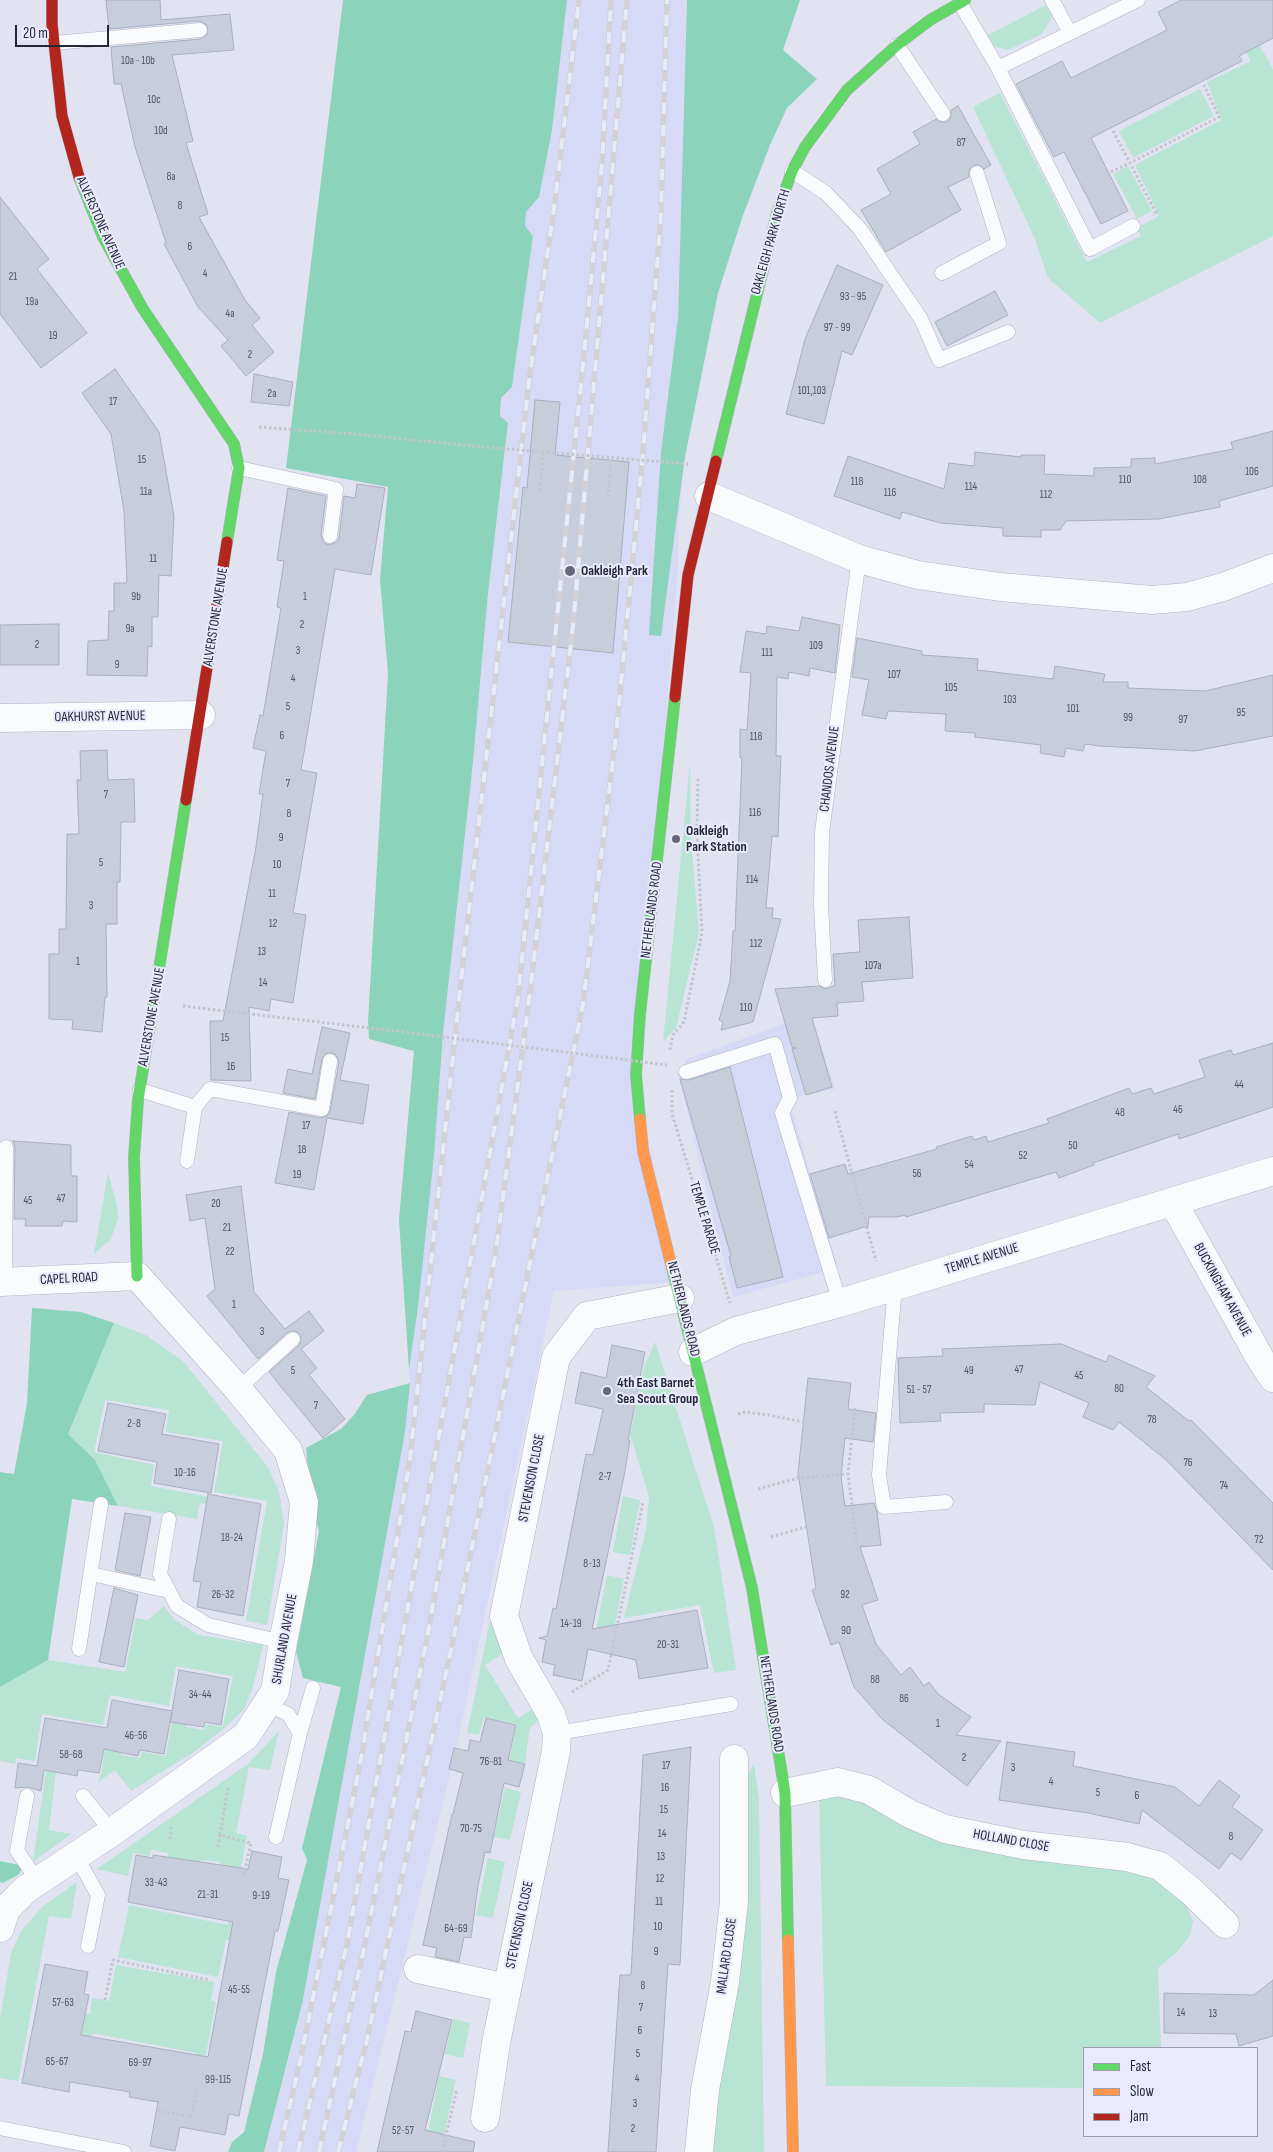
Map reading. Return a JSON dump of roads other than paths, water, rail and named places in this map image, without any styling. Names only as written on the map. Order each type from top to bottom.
[{"type":"street","name":"ALVERSTONE AVENUE","points":[[52,0],[54,43],[62,116],[74,164],[103,237],[143,309],[223,425],[234,444],[239,468],[140,1090],[134,1157],[137,1276]]},
{"type":"street","name":"OAKLEIGH PARK NORTH","points":[[708,496],[775,222],[792,171],[805,147],[847,90],[897,45],[930,20],[963,1]]},
{"type":"street","points":[[708,496],[859,559],[918,575],[1000,588],[1152,600],[1187,597],[1223,587],[1273,568]]},
{"type":"street","name":"NETHERLANDS ROAD","points":[[708,496],[688,575],[640,1014],[636,1076],[643,1151],[752,1588],[785,1793],[793,2152]]},
{"type":"street","name":"OAKHURST AVENUE","points":[[0,718],[201,715]]},
{"type":"street","name":"TEMPLE AVENUE","points":[[693,1352],[736,1331],[840,1302],[1273,1171]]},
{"type":"street","name":"BUCKINGHAM AVENUE","points":[[1173,1202],[1260,1360],[1273,1378]]},
{"type":"street","name":"CAPEL ROAD","points":[[2,1282],[137,1276]]},
{"type":"street","name":"SHURLAND AVENUE","points":[[2,1914],[26,1889],[112,1832],[246,1736],[275,1691],[299,1560],[304,1502],[288,1450],[238,1389],[137,1276]]},
{"type":"street","name":"STEVENSON CLOSE","points":[[485,2118],[506,1988],[556,1751],[557,1733],[547,1705],[519,1659],[504,1616],[556,1357],[587,1316],[680,1298]]},
{"type":"street","name":"MALLARD CLOSE","points":[[699,2152],[705,2090],[725,1982],[734,1902],[734,1759]]},
{"type":"street","name":"HOLLAND CLOSE","points":[[785,1793],[838,1782],[869,1790],[910,1814],[945,1829],[1024,1845],[1127,1857],[1160,1866],[1191,1891],[1225,1924]]},
{"type":"street","points":[[418,1969],[506,1988]]},
{"type":"lane","points":[[1052,0],[1070,33]]},
{"type":"lane","points":[[998,68],[1137,0]]},
{"type":"lane","points":[[963,1],[1090,249],[1133,226]]},
{"type":"lane","points":[[54,43],[200,30]]},
{"type":"lane","points":[[897,45],[943,114]]},
{"type":"lane","points":[[792,171],[826,193],[860,229],[921,319],[939,360],[1008,332]]},
{"type":"lane","points":[[942,273],[999,243],[977,173]]},
{"type":"lane","points":[[239,468],[336,490],[330,536]]},
{"type":"lane","name":"CHANDOS AVENUE","points":[[825,980],[821,905],[822,832],[859,559]]},
{"type":"lane","points":[[686,1072],[775,1044],[790,1098],[782,1113],[840,1302]]},
{"type":"lane","points":[[187,1161],[195,1107],[210,1089],[322,1109],[330,1061]]},
{"type":"lane","points":[[140,1090],[195,1107]]},
{"type":"lane","points":[[2,1282],[6,1147]]},
{"type":"lane","points":[[889,1287],[879,1475],[884,1507],[946,1502]]},
{"type":"lane","points":[[238,1389],[293,1339]]},
{"type":"lane","points":[[79,1649],[101,1504]]},
{"type":"lane","points":[[169,1519],[160,1574],[177,1606],[208,1625],[283,1642]]},
{"type":"lane","points":[[91,1574],[169,1591]]},
{"type":"lane","points":[[276,1837],[300,1732],[313,1688]]},
{"type":"lane","points":[[266,1704],[288,1714],[300,1732]]},
{"type":"lane","points":[[557,1733],[731,1704]]},
{"type":"lane","points":[[26,1796],[17,1850],[38,1881]]},
{"type":"lane","points":[[83,1796],[112,1832]]},
{"type":"lane","points":[[76,1856],[98,1895],[88,1946]]},
{"type":"lane","points":[[0,2128],[124,2152]]},
{"type":"railway","points":[[279,2152],[300,2062],[361,1759],[410,1459],[461,981],[529,381],[555,201],[579,0]]},
{"type":"railway","points":[[298,2152],[347,1944],[518,998],[602,164],[611,0]]},
{"type":"railway","points":[[319,2152],[363,1953],[427,1638],[496,1251],[530,992],[573,626],[627,0]]},
{"type":"railway","points":[[338,2152],[367,2040],[451,1650],[583,1004],[616,735],[643,453],[661,213],[667,0]]},
{"type":"place","name":"Oakleigh Park","points":[[570,571]]},
{"type":"place","name":"Oakleigh Park Station","points":[[676,839]]},
{"type":"place","name":"4th East Barnet Sea Scout Group","points":[[607,1391]]}]
